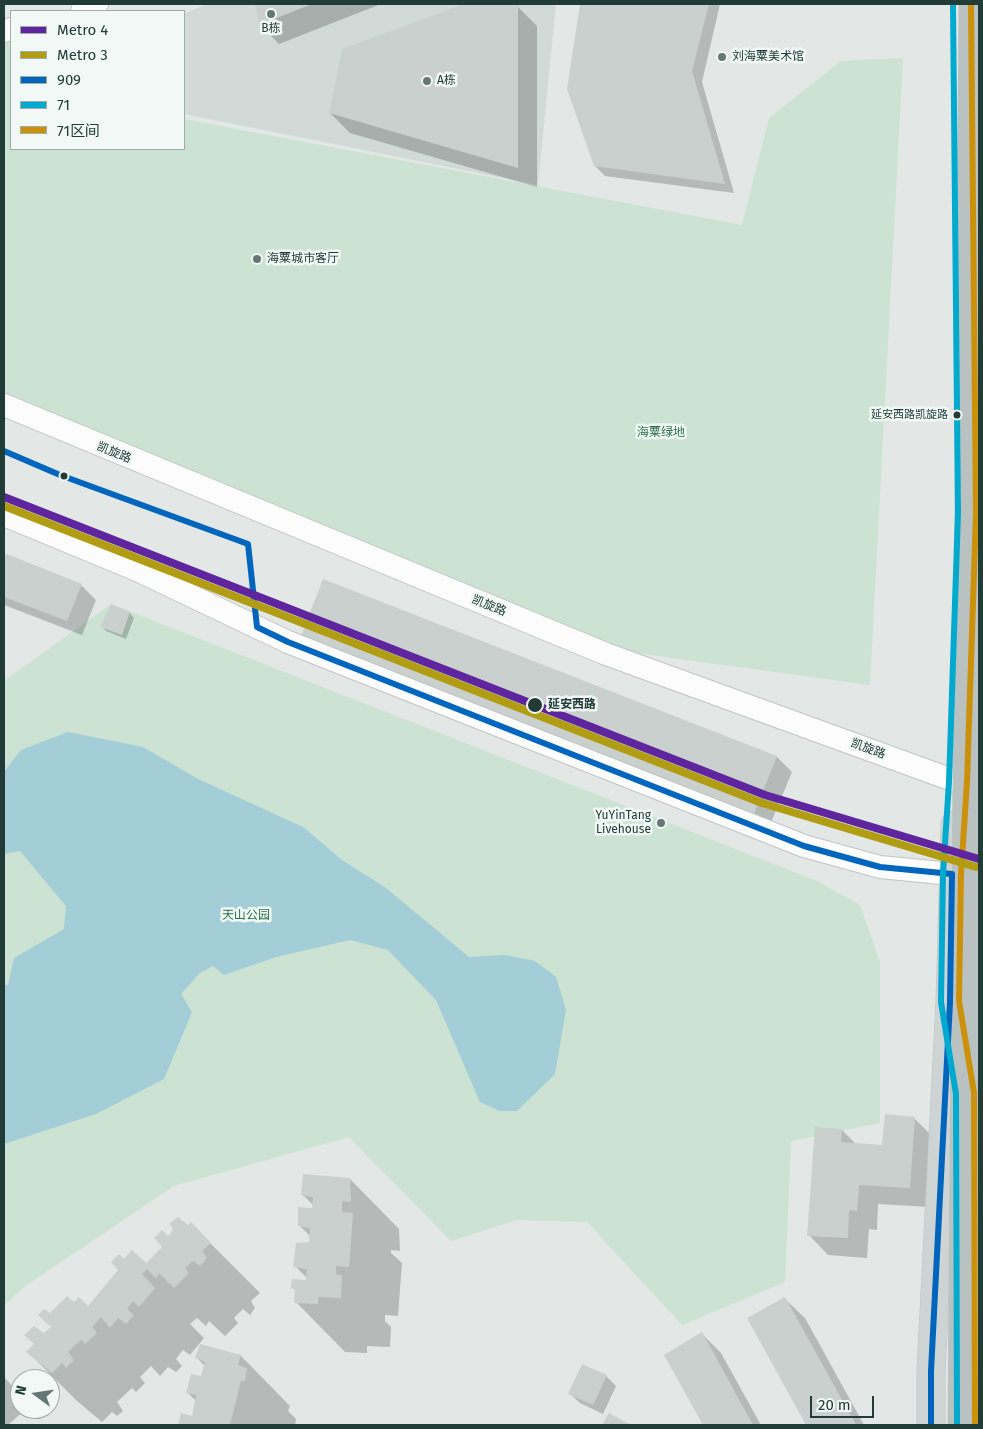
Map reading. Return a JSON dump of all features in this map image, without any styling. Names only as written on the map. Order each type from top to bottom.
[{"type":"highway","points":[[964,1425],[973,4]]},
{"type":"main road","points":[[931,1425],[931,1371],[950,1002],[952,874],[969,788],[973,513],[962,4]]},
{"type":"main road","points":[[950,1002],[964,1093],[964,1425]]},
{"type":"street","points":[[84,10],[96,4]]},
{"type":"street","name":"凯旋路","points":[[4,405],[606,654],[969,788]]},
{"type":"street","points":[[4,515],[136,570],[288,642],[804,846],[880,867],[952,874],[979,858]]},
{"type":"shaded area","points":[[207,4],[556,4],[538,185],[185,114],[185,14]]},
{"type":"green space","name":"海粟绿地","points":[[10,42],[10,150],[185,150],[185,119],[742,225],[769,118],[841,61],[903,58],[870,685],[613,650],[4,401],[4,44]]},
{"type":"green space","name":"天山公园","points":[[111,604],[817,881],[860,905],[880,962],[880,1123],[791,1141],[785,1282],[682,1325],[587,1222],[517,1220],[451,1241],[349,1137],[174,1186],[24,1287],[4,1306],[4,681]]},
{"type":"water","points":[[68,732],[143,747],[198,779],[303,827],[342,860],[386,888],[469,957],[506,955],[535,961],[556,977],[566,1010],[555,1074],[517,1111],[500,1111],[480,1102],[436,1000],[388,950],[350,940],[276,957],[224,975],[213,966],[200,973],[181,994],[192,1012],[164,1079],[96,1114],[4,1144],[4,985],[8,985],[14,958],[64,929],[66,906],[20,851],[4,854],[4,772],[21,750]]},
{"type":"building","name":"B栋","points":[[255,4],[312,4],[259,25]]},
{"type":"building","name":"A栋","points":[[464,4],[518,5],[518,168],[329,113],[342,49]]},
{"type":"building","name":"刘海粟美术馆","points":[[580,4],[709,4],[692,71],[725,184],[594,166],[567,89]]},
{"type":"building","points":[[4,553],[82,584],[67,621],[4,597]]},
{"type":"building","name":"延安西路","points":[[323,579],[777,756],[753,816],[299,641]]},
{"type":"building","points":[[111,604],[130,612],[122,635],[100,627]]},
{"type":"building","points":[[885,1114],[915,1117],[910,1188],[859,1185],[857,1211],[849,1210],[848,1238],[807,1236],[815,1127],[842,1129],[841,1142],[882,1145]]},
{"type":"building","points":[[303,1174],[350,1178],[351,1202],[342,1201],[342,1212],[353,1213],[349,1267],[336,1266],[336,1274],[342,1276],[341,1298],[318,1297],[318,1304],[294,1303],[295,1289],[291,1288],[292,1279],[306,1280],[307,1269],[293,1267],[296,1243],[309,1242],[310,1228],[298,1226],[298,1207],[312,1208],[313,1197],[301,1195]]},
{"type":"building","points":[[178,1217],[188,1225],[191,1222],[211,1243],[202,1251],[207,1258],[200,1266],[193,1261],[185,1268],[189,1273],[174,1288],[159,1273],[156,1278],[147,1269],[142,1274],[155,1288],[139,1307],[133,1301],[127,1309],[134,1315],[126,1324],[118,1318],[110,1328],[101,1317],[92,1327],[97,1333],[85,1344],[81,1340],[68,1352],[74,1360],[66,1368],[62,1363],[56,1369],[47,1369],[26,1352],[34,1344],[24,1335],[34,1326],[44,1333],[51,1327],[38,1315],[44,1309],[50,1313],[67,1296],[74,1302],[79,1297],[88,1306],[118,1270],[111,1262],[119,1254],[124,1259],[132,1250],[146,1263],[162,1247],[154,1238],[162,1230],[168,1236],[173,1230],[170,1223]]},
{"type":"building","points":[[785,1297],[856,1425],[806,1425],[747,1318]]},
{"type":"building","points":[[702,1332],[753,1425],[703,1425],[664,1355]]},
{"type":"building","points":[[200,1344],[241,1355],[238,1365],[247,1368],[245,1381],[241,1381],[230,1425],[178,1425],[181,1413],[192,1416],[196,1395],[186,1393],[191,1374],[201,1376],[205,1362],[195,1358]]},
{"type":"building","points":[[582,1364],[607,1375],[593,1405],[568,1394]]},
{"type":"building","points":[[609,1413],[631,1425],[602,1425]]},
{"type":"metro line","name":"4","points":[[4,497],[765,795],[979,859]]},
{"type":"metro line","name":"3","points":[[4,506],[762,803],[976,867]]},
{"type":"transit line","name":"71","points":[[953,4],[958,513],[949,782],[943,874],[941,1002],[956,1094],[957,1425]]},
{"type":"transit line","name":"71区间","points":[[971,4],[976,513],[967,782],[961,874],[959,1001],[974,1093],[975,1425]]},
{"type":"transit line","name":"909","points":[[4,451],[60,475],[248,544],[257,627],[288,642],[804,846],[880,867],[952,874],[950,1002],[931,1371],[931,1425]]},
{"type":"place","name":"B栋","points":[[271,14]]},
{"type":"place","name":"刘海粟美术馆","points":[[722,57]]},
{"type":"place","name":"A栋","points":[[427,81]]},
{"type":"place","name":"海粟城市客厅","points":[[257,259]]},
{"type":"place","name":"延安西路凯旋路","points":[[957,415]]},
{"type":"place","name":"延安西路","points":[[535,705]]},
{"type":"place","name":"YuYinTang Livehouse","points":[[661,823]]}]
